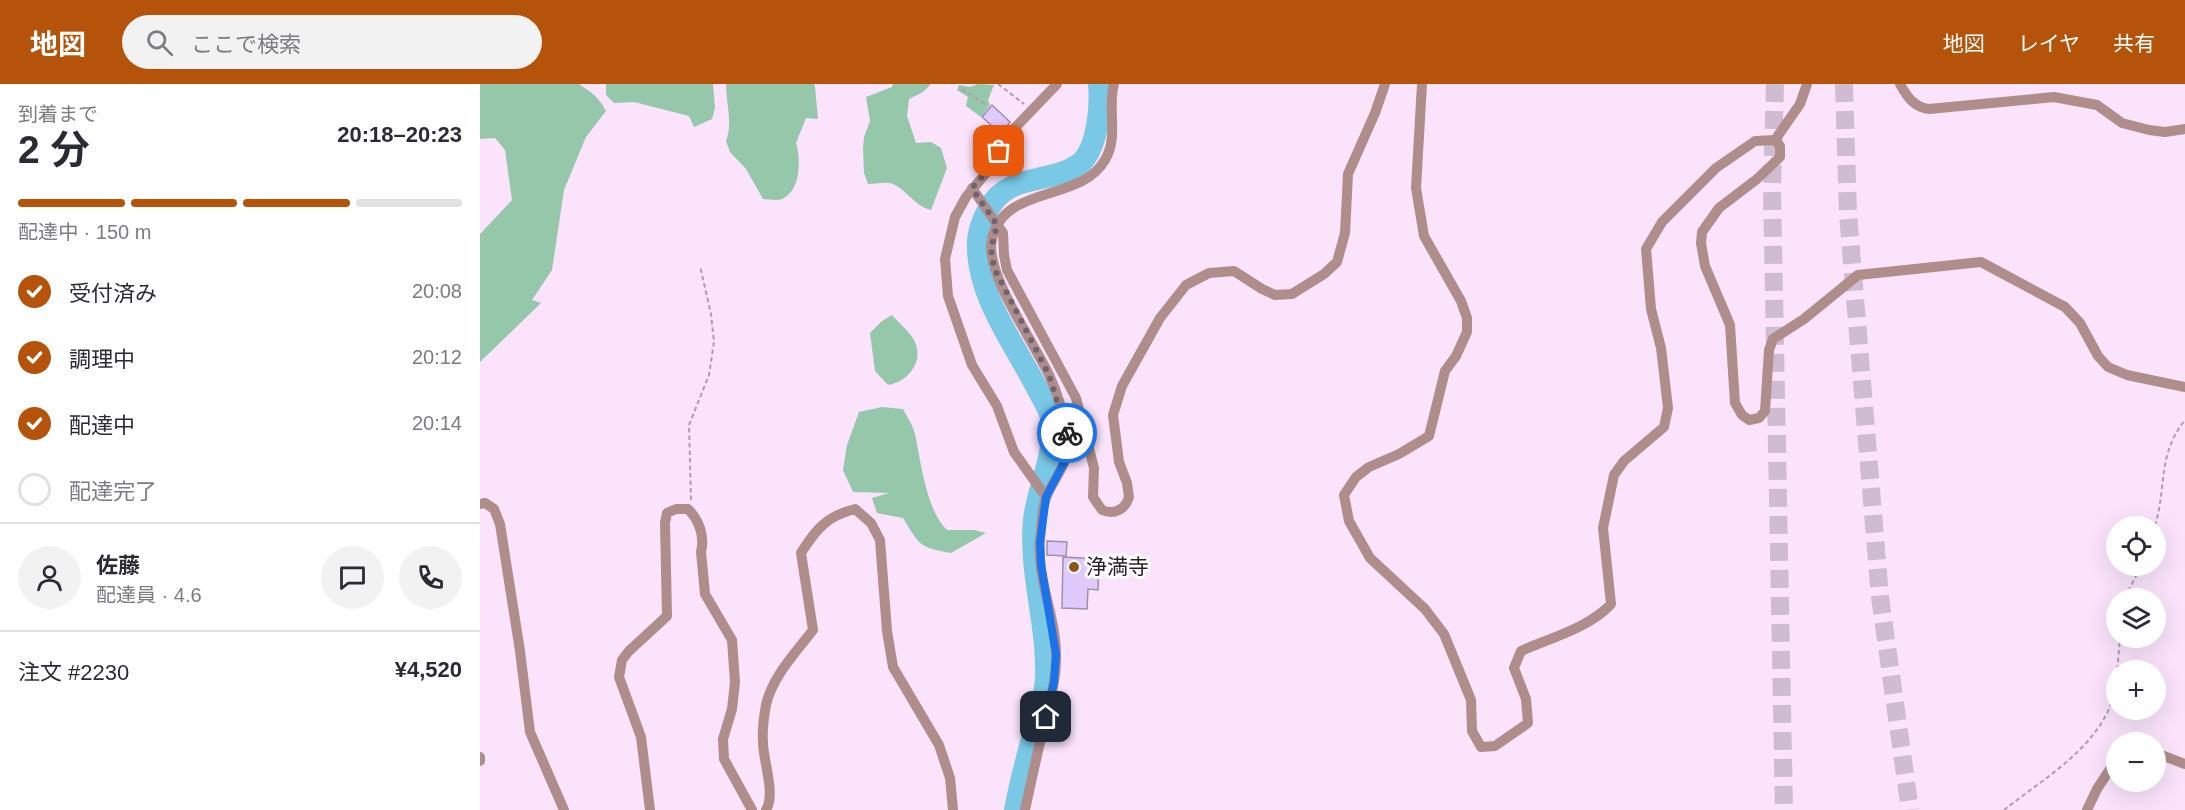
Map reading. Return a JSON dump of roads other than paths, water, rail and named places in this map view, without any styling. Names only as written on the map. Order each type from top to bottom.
[{"type":"street","points":[[1046,497],[1009,442],[997,406],[972,365],[948,296],[945,268],[948,239],[955,217],[972,188],[991,167],[1010,133],[1058,84]]},
{"type":"street","points":[[1024,810],[1056,669],[1055,638],[1040,555],[1046,497],[1067,457],[1067,433],[1049,375],[994,268],[991,249],[997,225],[1024,202],[1076,185],[1098,170],[1107,157],[1111,144],[1114,84]]},
{"type":"street","points":[[972,188],[1004,238],[1007,270],[1063,371],[1080,410],[1086,444],[1094,468],[1092,490],[1095,502],[1102,510],[1117,512],[1125,506],[1129,498],[1114,438],[1114,409],[1122,387],[1160,318],[1186,285],[1209,273],[1234,271],[1275,295],[1292,294],[1324,274],[1337,262],[1345,233],[1348,174],[1385,84]]},
{"type":"street","points":[[1422,84],[1416,188],[1424,236],[1461,301],[1467,318],[1467,332],[1456,356],[1445,371],[1429,436],[1399,454],[1370,467],[1356,477],[1344,495],[1349,521],[1370,558],[1425,609],[1444,634],[1471,700],[1472,731],[1481,747],[1495,746],[1528,723],[1526,699],[1514,668],[1521,651],[1589,621],[1604,613],[1611,604],[1603,528],[1614,475],[1624,461],[1664,427],[1668,408],[1661,348],[1651,309],[1646,249],[1662,222],[1716,168],[1755,141],[1775,140]]},
{"type":"street","points":[[1775,140],[1800,104],[1807,84]]},
{"type":"street","points":[[1900,84],[1907,96],[1920,108],[1929,110],[2054,97],[2097,105],[2122,123],[2149,130],[2165,132],[2185,129]]},
{"type":"street","points":[[1775,140],[1780,146],[1780,157],[1757,179],[1719,208],[1702,232],[1701,243],[1705,266],[1730,326],[1735,403],[1742,415],[1749,420],[1759,418],[1765,411],[1769,350],[1773,339],[1804,319],[1858,275],[1981,262],[2065,307],[2080,323],[2098,356],[2108,367],[2127,375],[2185,387]]},
{"type":"street","points":[[480,504],[485,503],[494,509],[500,524],[530,732],[564,810]]},
{"type":"street","points":[[650,810],[641,737],[619,677],[622,660],[629,651],[667,616],[665,523],[667,513],[676,509],[688,509],[698,519],[705,594],[732,640],[735,682],[732,709],[723,740],[724,759],[752,810]]},
{"type":"street","points":[[766,810],[769,805],[769,786],[762,741],[767,703],[781,671],[813,630],[801,553],[824,523],[837,513],[855,509],[871,523],[880,540],[893,667],[939,745],[950,778],[953,810]]},
{"type":"street","points":[[2166,757],[2185,764]]},
{"type":"street","points":[[2087,810],[2106,775]]},
{"type":"waterway","points":[[1015,810],[1042,705],[1046,678],[1046,658],[1033,540],[1036,507],[1050,453],[1052,426],[1046,405],[1008,337],[990,299],[983,280],[978,240],[988,210],[996,198],[1006,190],[1017,184],[1066,171],[1078,165],[1085,158],[1097,128],[1099,84]]},
{"type":"tunnel","points":[[1775,84],[1772,189],[1784,810]]},
{"type":"tunnel","points":[[1844,84],[1848,214],[1880,597],[1910,810]]},
{"type":"place","name":"浄満寺","points":[[1074,567]]}]
